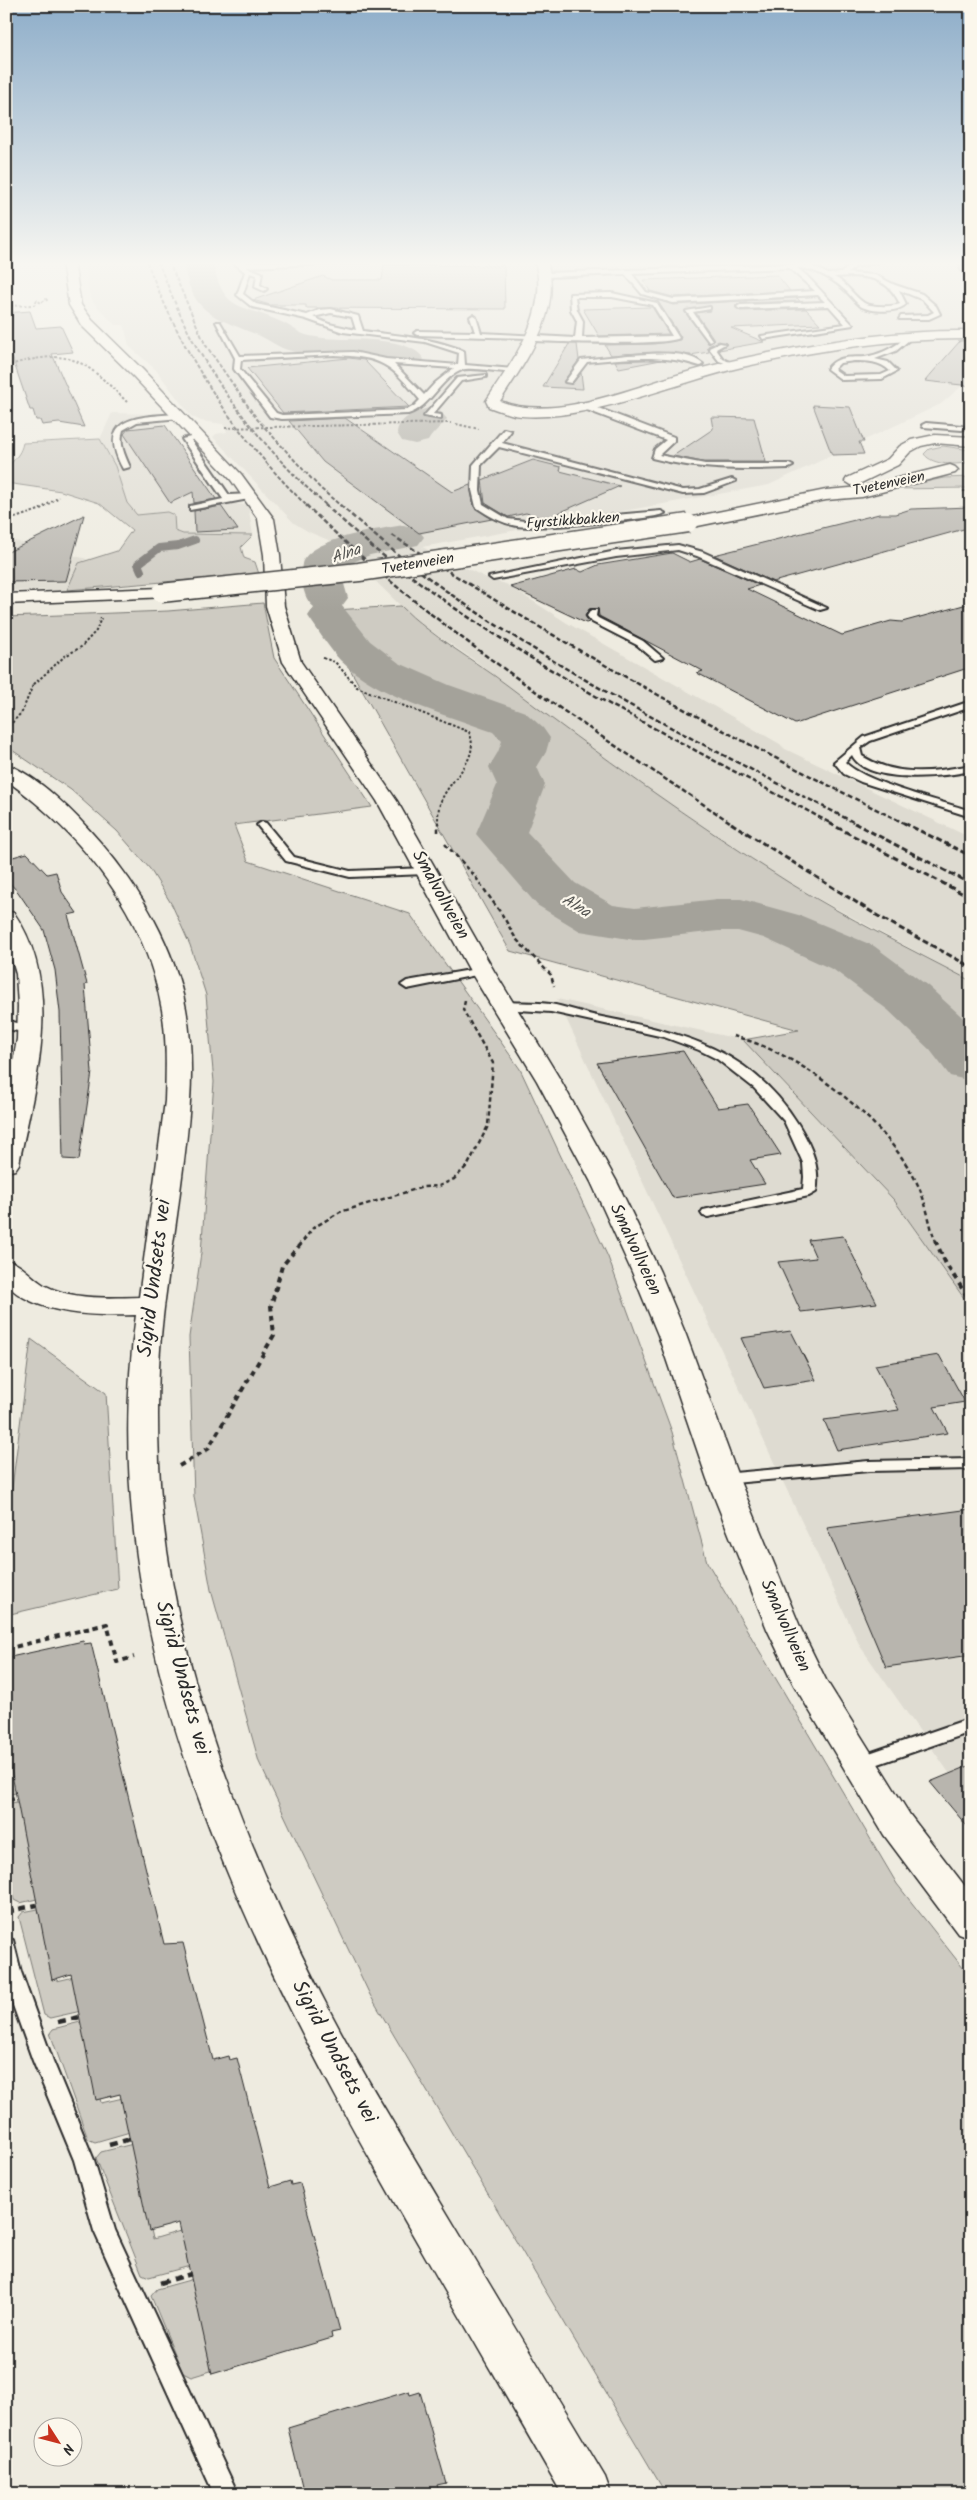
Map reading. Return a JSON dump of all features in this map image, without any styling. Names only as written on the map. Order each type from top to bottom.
[{"type":"street","name":"Smalvollveien","points":[[138,379],[171,417],[199,437],[236,476],[251,496],[268,526],[279,623],[292,662],[387,801],[482,971],[500,999],[604,1182],[646,1272],[672,1336],[723,1480],[784,1628],[811,1685],[897,1825],[971,1923]]},
{"type":"street","points":[[508,379],[494,397],[494,404],[521,412],[546,411],[582,405],[679,379]]},
{"type":"street","name":"Fyrstikkbakken","points":[[507,431],[521,412]]},
{"type":"street","name":"Tvetenveien","points":[[911,459],[909,445],[935,439],[967,426]]},
{"type":"street","name":"Tvetenveien","points":[[935,439],[971,442]]},
{"type":"street","name":"Tvetenveien","points":[[6,599],[161,593],[361,573],[688,523],[826,496],[862,492],[957,470],[911,459],[893,462],[843,485],[826,496]]},
{"type":"street","name":"Sigrid Undsets vei","points":[[6,770],[46,799],[97,848],[135,907],[167,981],[174,1017],[179,1058],[178,1101],[144,1365],[143,1462],[147,1516],[166,1632],[189,1718],[217,1800],[253,1889],[307,2006],[383,2143],[588,2494]]},
{"type":"street","points":[[6,918],[14,930],[25,967],[30,1029],[28,1061],[7,1157]]},
{"type":"street","points":[[6,1268],[13,1276],[26,1285],[47,1296],[88,1305],[152,1306]]},
{"type":"lane","points":[[244,379],[276,416],[398,414],[417,408],[437,384],[445,379]]},
{"type":"lane","points":[[403,379],[424,400]]},
{"type":"lane","points":[[438,417],[428,416],[461,379]]},
{"type":"lane","points":[[569,382],[571,379]]},
{"type":"lane","points":[[582,405],[671,439],[658,450],[656,456],[665,459],[733,467],[789,466]]},
{"type":"lane","points":[[126,467],[116,446],[116,434],[119,427],[128,422],[171,417]]},
{"type":"lane","points":[[926,425],[967,426]]},
{"type":"lane","name":"Fyrstikkbakken","points":[[507,431],[477,465],[476,490],[479,505],[502,520],[518,525],[541,526],[661,513]]},
{"type":"lane","points":[[199,437],[186,439],[227,498],[232,499]]},
{"type":"lane","points":[[497,444],[683,492],[701,492],[732,481]]},
{"type":"lane","points":[[194,508],[251,496]]},
{"type":"lane","points":[[493,577],[616,554],[678,547],[700,554],[823,608]]},
{"type":"lane","points":[[594,612],[591,616],[595,620],[640,643],[658,658]]},
{"type":"lane","points":[[971,704],[867,740],[855,747],[839,762],[848,772],[865,780],[971,814]]},
{"type":"lane","points":[[855,747],[857,757],[865,763],[895,774],[938,774],[966,769]]},
{"type":"lane","points":[[262,826],[290,859],[350,874],[426,871]]},
{"type":"lane","points":[[407,985],[482,971]]},
{"type":"lane","points":[[500,999],[679,1036],[703,1045],[743,1072],[773,1099],[791,1121],[806,1152],[813,1178],[809,1192],[708,1213]]},
{"type":"lane","points":[[6,1024],[30,1029]]},
{"type":"lane","points":[[723,1480],[869,1466],[971,1464]]},
{"type":"lane","points":[[858,1764],[971,1725]]},
{"type":"lane","points":[[6,1946],[11,1972],[84,2160],[104,2231],[226,2494]]},
{"type":"path","points":[[102,379],[131,406]]},
{"type":"path","points":[[225,428],[451,423]]},
{"type":"path","points":[[6,521],[39,510],[59,497]]},
{"type":"path","points":[[6,744],[10,725],[22,712],[33,686],[65,656],[81,647],[96,631],[102,616]]},
{"type":"path","points":[[320,656],[335,662],[357,687],[469,732],[474,739],[474,747],[468,760],[442,800],[438,832],[441,840],[468,869],[491,900],[516,939],[551,975],[554,988],[541,1007]]},
{"type":"path","points":[[183,1465],[208,1449],[274,1335],[271,1306],[282,1266],[313,1228],[349,1209],[423,1187],[439,1186],[454,1179],[468,1166],[488,1126],[493,1063],[463,1010],[469,996],[500,999]]},
{"type":"path","points":[[730,1036],[750,1038],[773,1048],[841,1095],[870,1119],[910,1170],[918,1184],[935,1241],[950,1273],[971,1302]]},
{"type":"path","points":[[6,1649],[107,1624],[117,1662],[134,1657]]},
{"type":"path","points":[[6,1800],[17,1798]]},
{"type":"path","points":[[6,1912],[37,1905]]},
{"type":"shaded area","points":[[163,379],[970,379],[941,404],[769,485],[422,547],[491,580],[506,584],[567,623],[780,744],[785,749],[971,838],[971,981],[789,883],[662,799],[554,721],[473,659],[417,622],[338,544],[309,532],[294,523],[213,437],[216,434],[227,432],[223,424],[201,421],[191,416]]},
{"type":"shaded area","points":[[112,413],[156,414],[223,503],[248,505],[253,535],[183,534],[175,531],[167,512],[137,516],[127,503],[115,466],[100,439]]},
{"type":"shaded area","points":[[100,439],[115,466],[127,503],[137,515],[167,512],[174,515],[175,531],[183,534],[253,535],[241,547],[244,558],[255,562],[259,574],[67,590],[79,563],[117,551],[132,530],[99,503],[61,491],[6,483],[8,469],[19,454],[23,443]]},
{"type":"shaded area","points":[[943,446],[971,450],[971,462],[959,464],[939,463],[924,454],[929,449]]},
{"type":"shaded area","points":[[971,477],[971,488],[893,489],[944,478]]},
{"type":"shaded area","points":[[6,539],[87,559],[79,563],[67,590],[6,591]]},
{"type":"shaded area","points":[[263,603],[274,658],[372,807],[234,825],[248,861],[410,914],[520,1069],[608,1257],[672,1432],[707,1562],[897,1884],[971,1978],[971,2494],[666,2494],[370,1995],[259,1762],[211,1590],[194,1497],[189,1337],[201,1253],[214,1082],[206,995],[190,945],[172,905],[150,869],[117,831],[71,790],[6,746],[6,617],[168,611]]},
{"type":"shaded area","points":[[401,606],[438,637],[494,675],[610,762],[752,859],[833,908],[971,981],[971,1308],[894,1200],[743,1040],[799,1030],[510,951],[317,611]]},
{"type":"shaded area","points":[[557,999],[743,1040],[894,1200],[971,1308],[971,1804],[860,1646]]},
{"type":"shaded area","points":[[31,1339],[106,1393],[118,1589],[6,1615],[6,1513],[9,1511]]},
{"type":"shaded area","points":[[6,1722],[20,1792],[6,1795]]},
{"type":"shaded area","points":[[22,1801],[41,1898],[20,1903],[14,1900],[6,1859],[6,1804]]},
{"type":"shaded area","points":[[43,1908],[57,1981],[74,1977],[81,2011],[50,2018],[44,2015],[19,1917],[23,1912]]},
{"type":"shaded area","points":[[84,2021],[101,2103],[123,2098],[130,2132],[95,2142],[88,2139],[50,2033],[53,2029]]},
{"type":"shaded area","points":[[133,2144],[153,2239],[187,2229],[194,2265],[149,2277],[142,2274],[96,2158],[101,2152]]},
{"type":"shaded area","points":[[197,2278],[214,2370],[191,2377],[183,2373],[151,2296],[157,2289]]},
{"type":"building","points":[[19,379],[63,379],[84,427],[59,423],[42,425],[40,420],[36,420],[33,410],[30,410]]},
{"type":"building","points":[[256,379],[382,379],[409,407],[283,413]]},
{"type":"building","points":[[548,379],[565,379],[563,382],[572,384],[576,379],[582,379],[583,389],[543,387]]},
{"type":"building","points":[[927,379],[971,379],[971,386],[925,381]]},
{"type":"building","points":[[813,405],[850,407],[864,442],[859,442],[864,454],[832,455]]},
{"type":"building","points":[[711,417],[754,418],[766,462],[703,462],[673,456],[713,429]]},
{"type":"building","points":[[345,418],[452,492],[470,485],[474,507],[492,519],[419,533],[323,462],[289,421]]},
{"type":"building","points":[[165,425],[216,499],[194,503],[193,492],[170,503],[124,434],[128,429]]},
{"type":"building","points":[[533,460],[561,467],[560,471],[620,486],[545,519],[526,513],[508,517],[485,503],[482,480]]},
{"type":"building","points":[[221,506],[238,530],[195,532],[194,511]]},
{"type":"building","points":[[971,507],[971,527],[773,582],[714,555],[879,514],[895,514],[911,509]]},
{"type":"building","points":[[84,515],[66,581],[6,582],[6,553]]},
{"type":"building","points":[[672,553],[690,562],[700,559],[760,585],[747,589],[842,635],[891,621],[902,622],[971,603],[971,667],[795,724],[697,673],[703,671],[599,616],[598,609],[589,609],[585,616],[589,622],[586,623],[510,587],[576,569],[582,572],[598,565]]},
{"type":"building","points":[[27,853],[47,874],[56,872],[62,892],[77,913],[68,915],[87,984],[85,985],[92,1072],[79,1160],[63,1159],[60,1012],[55,970],[44,930],[18,892],[6,879],[6,859]]},
{"type":"building","points":[[683,1051],[718,1108],[748,1104],[781,1155],[750,1160],[765,1184],[673,1198],[597,1063]]},
{"type":"building","points":[[843,1236],[877,1303],[801,1312],[778,1262],[816,1258],[808,1240]]},
{"type":"building","points":[[791,1331],[816,1380],[764,1388],[741,1338]]},
{"type":"building","points":[[939,1355],[965,1402],[934,1407],[948,1433],[837,1450],[824,1420],[899,1410],[875,1365]]},
{"type":"building","points":[[971,1509],[971,1655],[886,1667],[827,1528]]},
{"type":"building","points":[[83,1641],[84,1644],[91,1643],[164,1944],[183,1943],[213,2060],[228,2056],[229,2060],[237,2058],[270,2187],[290,2181],[291,2185],[300,2183],[340,2331],[331,2333],[332,2338],[212,2374],[179,2223],[149,2231],[120,2094],[96,2100],[71,1974],[52,1980],[6,1744],[6,1658]]},
{"type":"building","points":[[971,1765],[971,1831],[930,1782]]},
{"type":"building","points":[[409,2391],[410,2395],[420,2392],[446,2483],[437,2485],[440,2494],[304,2494],[288,2428]]},
{"type":"waterway","name":"Alna","points":[[415,433],[415,429],[429,419]]},
{"type":"waterway","name":"Alna","points":[[327,598],[323,584],[322,564],[329,558],[349,549],[404,537]]},
{"type":"waterway","points":[[141,571],[138,564],[159,548],[178,546],[195,540]]},
{"type":"waterway","name":"Alna","points":[[329,616],[355,650],[383,672],[433,695],[509,722],[526,738],[522,752],[513,767],[521,785],[501,834],[556,894],[599,920],[635,924],[718,915],[741,915],[783,927],[854,958],[908,998],[951,1038],[971,1063]]},
{"type":"railway","points":[[205,379],[213,393],[256,451],[306,505]]},
{"type":"railway","points":[[216,379],[239,411],[272,451],[327,506]]},
{"type":"railway","points":[[229,379],[257,419],[320,488],[341,506]]},
{"type":"railway","points":[[306,505],[354,550],[458,635],[567,713],[733,824]]},
{"type":"railway","points":[[325,505],[377,551],[453,607],[531,658],[611,705],[832,824]]},
{"type":"railway","points":[[340,505],[391,549],[444,590],[558,664],[617,698],[857,824]]},
{"type":"railway","points":[[392,535],[580,651],[709,723],[904,823]]},
{"type":"railway","points":[[731,823],[878,916],[971,967]]},
{"type":"railway","points":[[829,823],[971,898]]},
{"type":"railway","points":[[854,823],[971,884]]},
{"type":"railway","points":[[904,823],[971,856]]}]
